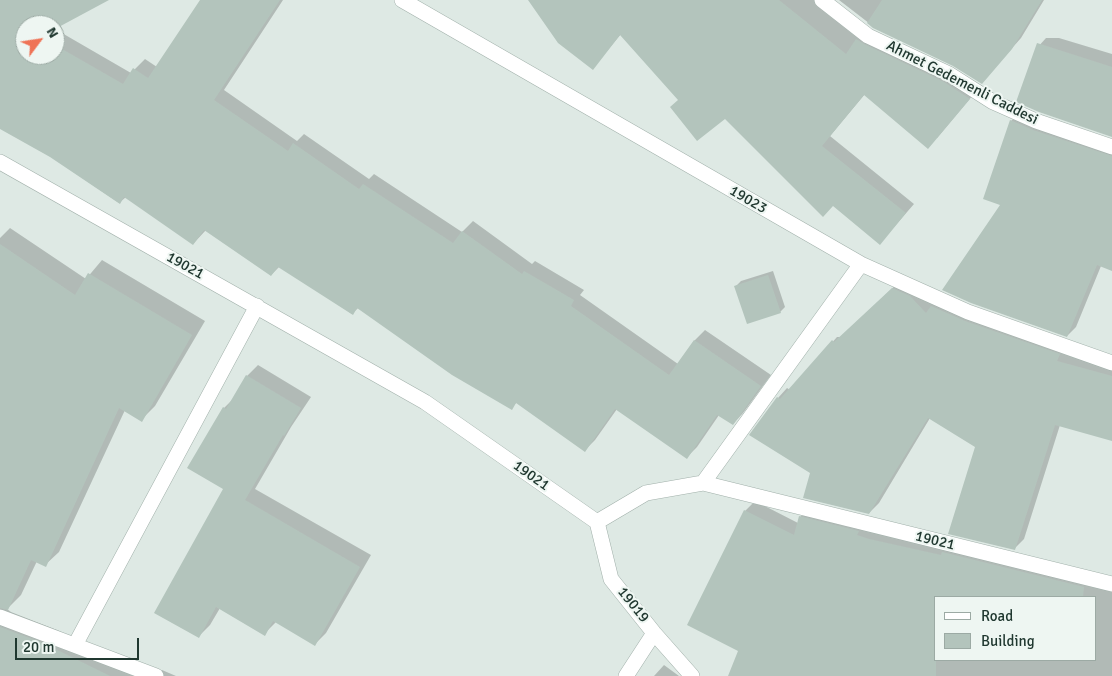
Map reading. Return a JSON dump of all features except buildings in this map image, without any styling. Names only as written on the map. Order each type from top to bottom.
[{"type":"street","name":"19023","points":[[402,0],[860,264],[968,312],[1112,363]]},
{"type":"street","name":"Ahmet Gedemenli Caddesi","points":[[822,0],[868,36],[949,74],[993,102],[1036,121],[1112,147]]},
{"type":"street","name":"19021","points":[[0,162],[425,402],[597,522],[646,493],[703,483],[1112,584]]},
{"type":"street","points":[[703,483],[860,264]]},
{"type":"street","points":[[75,645],[257,306]]},
{"type":"street","name":"19019","points":[[597,522],[612,579],[692,676]]},
{"type":"street","points":[[0,617],[156,676]]},
{"type":"street","points":[[626,676],[654,632]]}]
